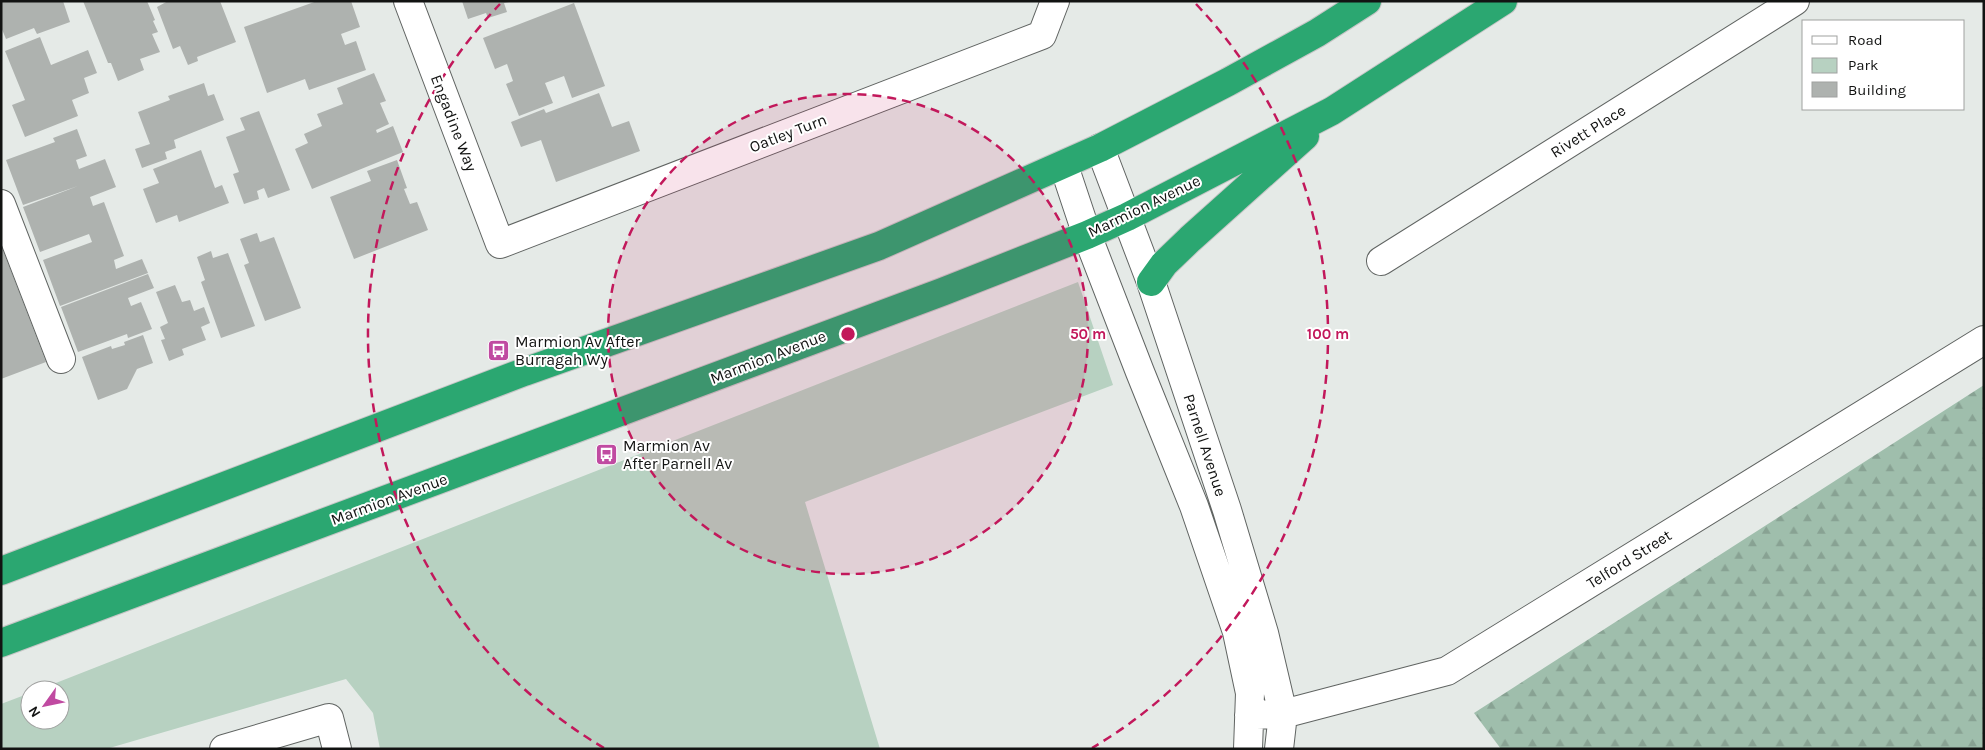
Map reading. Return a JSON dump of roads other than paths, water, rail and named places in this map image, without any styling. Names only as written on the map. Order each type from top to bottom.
[{"type":"highway","points":[[1,571],[524,372],[879,246],[1064,166],[1100,148],[1236,78],[1317,33],[1367,1]]},
{"type":"highway","name":"Marmion Avenue","points":[[1,643],[933,295],[1087,234],[1126,217],[1332,111],[1503,1]]},
{"type":"highway","points":[[1151,282],[1164,264],[1190,239],[1332,111]]},
{"type":"street","name":"Engadine Way","points":[[408,1],[500,244]]},
{"type":"street","name":"Oatley Turn","points":[[500,244],[1042,35],[1055,1]]},
{"type":"street","name":"Rivett Place","points":[[1381,260],[1795,1]]},
{"type":"street","name":"Parnell Avenue","points":[[1100,148],[1151,282],[1264,633],[1283,714],[1279,749]]},
{"type":"street","name":"Parnell Avenue","points":[[1064,166],[1087,234],[1194,506],[1237,632],[1250,693],[1248,749]]},
{"type":"street","points":[[1,204],[61,359]]},
{"type":"street","name":"Telford Street","points":[[1249,715],[1283,714],[1447,671],[1984,340]]},
{"type":"street","points":[[224,749],[329,718],[337,749]]},
{"type":"place","name":"Marmion Av After Burragah Wy","points":[[499,350]]},
{"type":"place","name":"Marmion Av After Parnell Av","points":[[607,454]]}]
